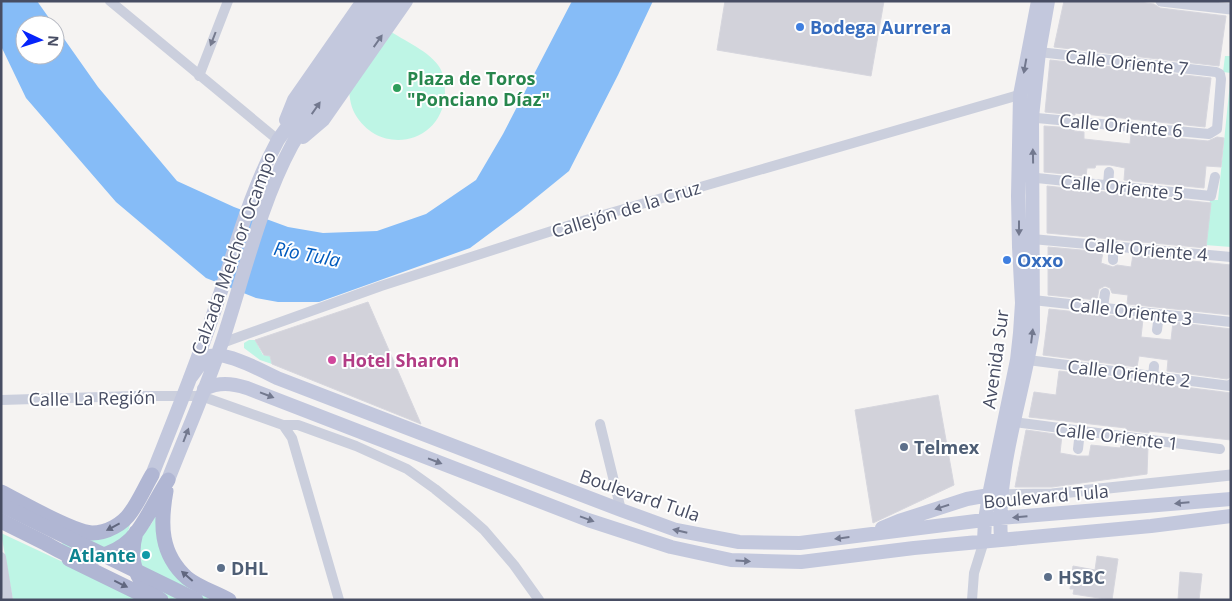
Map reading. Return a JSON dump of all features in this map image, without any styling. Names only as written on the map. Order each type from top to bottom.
[{"type":"main road","points":[[278,140],[294,100],[363,1]]},
{"type":"main road","name":"Calzada Melchor Ocampo","points":[[152,475],[184,396],[219,299],[251,197],[268,158],[278,140],[376,1]]},
{"type":"main road","name":"Avenida Sur","points":[[1001,539],[1000,518],[995,495],[1020,333],[1022,303],[1019,247],[1019,177],[1038,1]]},
{"type":"main road","name":"Avenida Sur","points":[[1027,93],[1038,52],[1048,1]]},
{"type":"main road","points":[[292,146],[323,120],[400,3]]},
{"type":"main road","name":"Calzada Melchor Ocampo","points":[[168,480],[234,303],[267,202],[292,146],[312,113],[380,17],[400,3]]},
{"type":"main road","points":[[339,54],[350,20]]},
{"type":"main road","points":[[355,74],[356,51]]},
{"type":"main road","name":"Avenida Sur","points":[[984,541],[985,520],[995,495],[1014,422],[1033,331],[1033,177],[1026,117]]},
{"type":"main road","points":[[219,299],[220,312],[214,356],[216,375],[233,384]]},
{"type":"main road","points":[[190,378],[214,356]]},
{"type":"main road","name":"Boulevard Tula","points":[[214,356],[255,367],[286,381],[676,530],[739,542],[800,543],[1000,518],[1231,498]]},
{"type":"main road","name":"Boulevard Tula","points":[[202,392],[214,384],[233,384],[247,388],[588,520],[671,547],[731,560],[800,562],[914,548],[1152,526],[1231,516]]},
{"type":"main road","points":[[1,492],[60,522],[86,532],[102,532],[114,528],[131,512],[152,475]]},
{"type":"main road","points":[[152,475],[135,535],[132,560],[134,568],[146,587],[161,600]]},
{"type":"main road","points":[[1,521],[63,553],[75,557],[85,558],[107,554],[116,550],[135,535],[148,517],[168,480]]},
{"type":"main road","points":[[168,480],[162,522],[171,558],[188,579],[228,600]]},
{"type":"main road","points":[[875,534],[886,526],[899,521],[967,499],[995,495]]},
{"type":"main road","points":[[1,505],[196,600]]},
{"type":"main road","points":[[44,543],[54,542],[61,538],[63,532],[60,522]]},
{"type":"main road","points":[[63,553],[67,558],[153,600]]},
{"type":"street","points":[[110,1],[278,140]]},
{"type":"street","points":[[199,76],[228,1]]},
{"type":"street","points":[[1160,1],[1231,9]]},
{"type":"street","name":"Calle Oriente 7","points":[[1038,52],[1216,72],[1220,74],[1221,79],[1217,129],[1209,134]]},
{"type":"street","name":"Callejón de la Cruz","points":[[214,356],[381,286],[581,222],[1027,93]]},
{"type":"street","name":"Calle Oriente 6","points":[[1026,117],[1209,134]]},
{"type":"street","points":[[1108,185],[1110,172]]},
{"type":"street","name":"Calle Oriente 5","points":[[1019,177],[1211,196],[1215,177]]},
{"type":"street","name":"Calle Oriente 4","points":[[1032,239],[1231,257]]},
{"type":"street","points":[[1113,260],[1114,246]]},
{"type":"street","points":[[1104,307],[1105,293]]},
{"type":"street","name":"Calle Oriente 3","points":[[1033,300],[1230,322]]},
{"type":"street","points":[[1157,330],[1158,314]]},
{"type":"street","name":"Calle Oriente 2","points":[[1028,360],[1154,372],[1231,385]]},
{"type":"street","name":"Calle La Región","points":[[1,400],[184,396],[202,392],[283,425],[298,425],[356,446],[406,469],[435,489],[484,530],[514,565],[539,600]]},
{"type":"street","name":"Calle Oriente 1","points":[[1014,422],[1220,449]]},
{"type":"street","points":[[600,424],[621,510]]},
{"type":"street","points":[[283,425],[292,438],[339,600]]},
{"type":"street","points":[[1078,449],[1080,431]]},
{"type":"street","points":[[406,469],[412,452]]},
{"type":"street","points":[[995,495],[1052,494],[1231,475]]},
{"type":"street","points":[[972,600],[974,573],[984,541]]},
{"type":"street","points":[[1,557],[8,600]]},
{"type":"green space","name":"Plaza de Toros \"Ponciano Díaz\"","points":[[388,30],[436,62],[444,81],[445,94],[441,111],[433,124],[422,134],[408,139],[394,140],[379,136],[366,128],[355,114],[350,99],[349,84]]},
{"type":"green space","points":[[1225,56],[1231,56],[1231,73],[1223,72]]},
{"type":"green space","points":[[1231,73],[1231,247],[1205,245],[1210,200],[1218,200]]},
{"type":"green space","points":[[249,340],[255,340],[263,355],[270,356],[272,364],[260,360],[244,348],[244,343]]},
{"type":"green space","points":[[157,511],[158,533],[209,598],[207,600],[172,600],[165,596],[142,572],[138,542],[152,523]]},
{"type":"green space","points":[[132,518],[127,535],[109,548],[75,552],[60,545],[64,542]]},
{"type":"green space","points":[[1,533],[144,600],[13,600]]},
{"type":"water","name":"Río Tula","points":[[1,1],[37,1],[47,15],[15,15],[15,65],[65,65],[65,40],[98,87],[177,181],[234,207],[288,227],[323,233],[377,231],[426,214],[476,180],[503,134],[572,1],[653,1],[569,171],[470,248],[319,302],[278,302],[256,298],[206,278],[116,202],[26,98],[1,46]]},
{"type":"building","name":"Bodega Aurrera","points":[[725,1],[884,1],[871,76],[717,50]]},
{"type":"building","points":[[1064,1],[1131,1],[1154,4],[1160,8],[1226,16],[1219,66],[1054,47]]},
{"type":"building","points":[[1050,60],[1211,78],[1205,127],[1075,113],[1075,115],[1045,112]]},
{"type":"building","points":[[1044,126],[1074,128],[1074,131],[1084,132],[1084,139],[1130,144],[1131,134],[1208,141],[1217,137],[1224,138],[1221,167],[1206,166],[1204,188],[1124,180],[1125,168],[1110,165],[1096,165],[1095,168],[1087,168],[1086,176],[1044,172]]},
{"type":"building","points":[[1047,186],[1211,203],[1206,248],[1047,233]]},
{"type":"building","points":[[1048,247],[1103,252],[1101,263],[1113,267],[1117,265],[1131,267],[1133,255],[1231,265],[1231,315],[1127,304],[1128,295],[1112,293],[1110,288],[1105,286],[1099,289],[1097,300],[1048,295]]},
{"type":"building","name":"Hotel Sharon","points":[[368,302],[421,424],[272,364],[270,356],[264,355],[255,340]]},
{"type":"building","points":[[1049,309],[1143,319],[1141,337],[1171,340],[1173,322],[1231,329],[1231,377],[1227,379],[1167,371],[1168,360],[1139,356],[1137,367],[1043,355]]},
{"type":"building","points":[[1059,371],[1231,393],[1231,440],[1149,431],[1149,433],[1126,430],[1126,428],[1029,417],[1034,392],[1056,395]]},
{"type":"building","name":"Telmex","points":[[938,395],[954,485],[873,523],[855,410]]},
{"type":"building","points":[[1026,430],[1062,435],[1060,453],[1077,456],[1089,456],[1091,445],[1120,448],[1122,443],[1148,447],[1147,474],[1052,487],[1015,487]]},
{"type":"building","points":[[1097,556],[1118,559],[1112,600],[1073,594],[1074,589],[1070,589],[1073,566],[1095,570]]},
{"type":"building","points":[[1180,572],[1202,574],[1199,600],[1178,600]]},
{"type":"place","name":"Bodega Aurrera","points":[[800,27]]},
{"type":"place","name":"Plaza de Toros \"Ponciano Díaz\"","points":[[397,88]]},
{"type":"place","name":"Oxxo","points":[[1007,260]]},
{"type":"place","name":"Hotel Sharon","points":[[332,360]]},
{"type":"place","name":"Telmex","points":[[904,447]]},
{"type":"place","name":"Atlante","points":[[146,555]]},
{"type":"place","name":"DHL","points":[[221,568]]},
{"type":"place","name":"HSBC","points":[[1048,577]]}]
